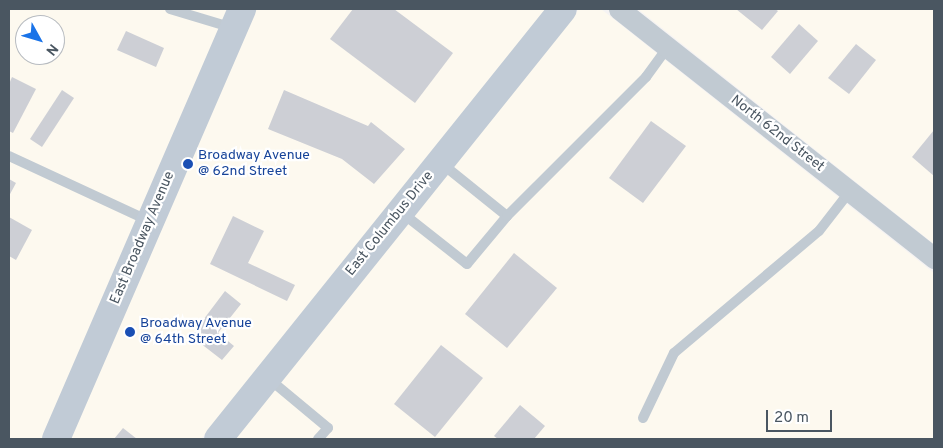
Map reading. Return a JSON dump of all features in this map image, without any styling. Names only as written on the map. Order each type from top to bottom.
[{"type":"main road","name":"East Columbus Drive","points":[[218,439],[563,9]]},
{"type":"main road","name":"East Broadway Avenue","points":[[56,439],[238,18]]},
{"type":"street","name":"North 62nd Street","points":[[620,9],[934,258]]},
{"type":"lane","points":[[170,9],[238,18]]},
{"type":"lane","points":[[401,212],[467,264],[507,216],[646,77],[668,47]]},
{"type":"lane","points":[[9,156],[150,222]]},
{"type":"lane","points":[[440,162],[507,216]]},
{"type":"lane","points":[[643,418],[674,353],[818,231],[850,191]]},
{"type":"lane","points":[[267,377],[328,428],[318,439]]},
{"type":"shaded area","points":[[9,9],[229,9],[42,439],[9,439]]},
{"type":"shaded area","points":[[256,9],[546,9],[201,439],[70,439]]},
{"type":"shaded area","points":[[579,9],[601,9],[934,273],[934,439],[234,439]]},
{"type":"shaded area","points":[[638,9],[934,9],[934,244]]},
{"type":"building","points":[[353,9],[394,9],[453,53],[415,103],[330,39]]},
{"type":"building","points":[[736,9],[775,9],[778,11],[762,30]]},
{"type":"building","points":[[799,24],[818,41],[790,74],[771,57]]},
{"type":"building","points":[[126,31],[164,48],[156,67],[117,50]]},
{"type":"building","points":[[856,44],[876,60],[849,94],[828,78]]},
{"type":"building","points":[[12,77],[36,89],[13,133],[9,131],[9,84]]},
{"type":"building","points":[[62,90],[74,98],[42,147],[30,139]]},
{"type":"building","points":[[284,90],[368,126],[371,122],[405,149],[374,184],[342,159],[268,129]]},
{"type":"building","points":[[651,121],[686,146],[643,203],[609,178]]},
{"type":"building","points":[[934,130],[934,176],[912,157]]},
{"type":"building","points":[[9,179],[16,183],[9,196]]},
{"type":"building","points":[[233,216],[264,231],[248,263],[295,285],[287,301],[210,264]]},
{"type":"building","points":[[9,217],[32,230],[16,260],[9,256]]},
{"type":"building","points":[[514,253],[557,288],[507,348],[465,314]]},
{"type":"building","points":[[225,291],[241,304],[218,333],[234,346],[222,360],[191,336]]},
{"type":"building","points":[[441,345],[483,378],[435,437],[394,404]]},
{"type":"building","points":[[520,405],[545,426],[534,439],[498,439],[494,436]]},
{"type":"building","points":[[123,428],[137,439],[114,439]]},
{"type":"place","name":"Broadway Avenue @ 62nd Street","points":[[188,164]]},
{"type":"place","name":"Broadway Avenue @ 64th Street","points":[[130,332]]}]
